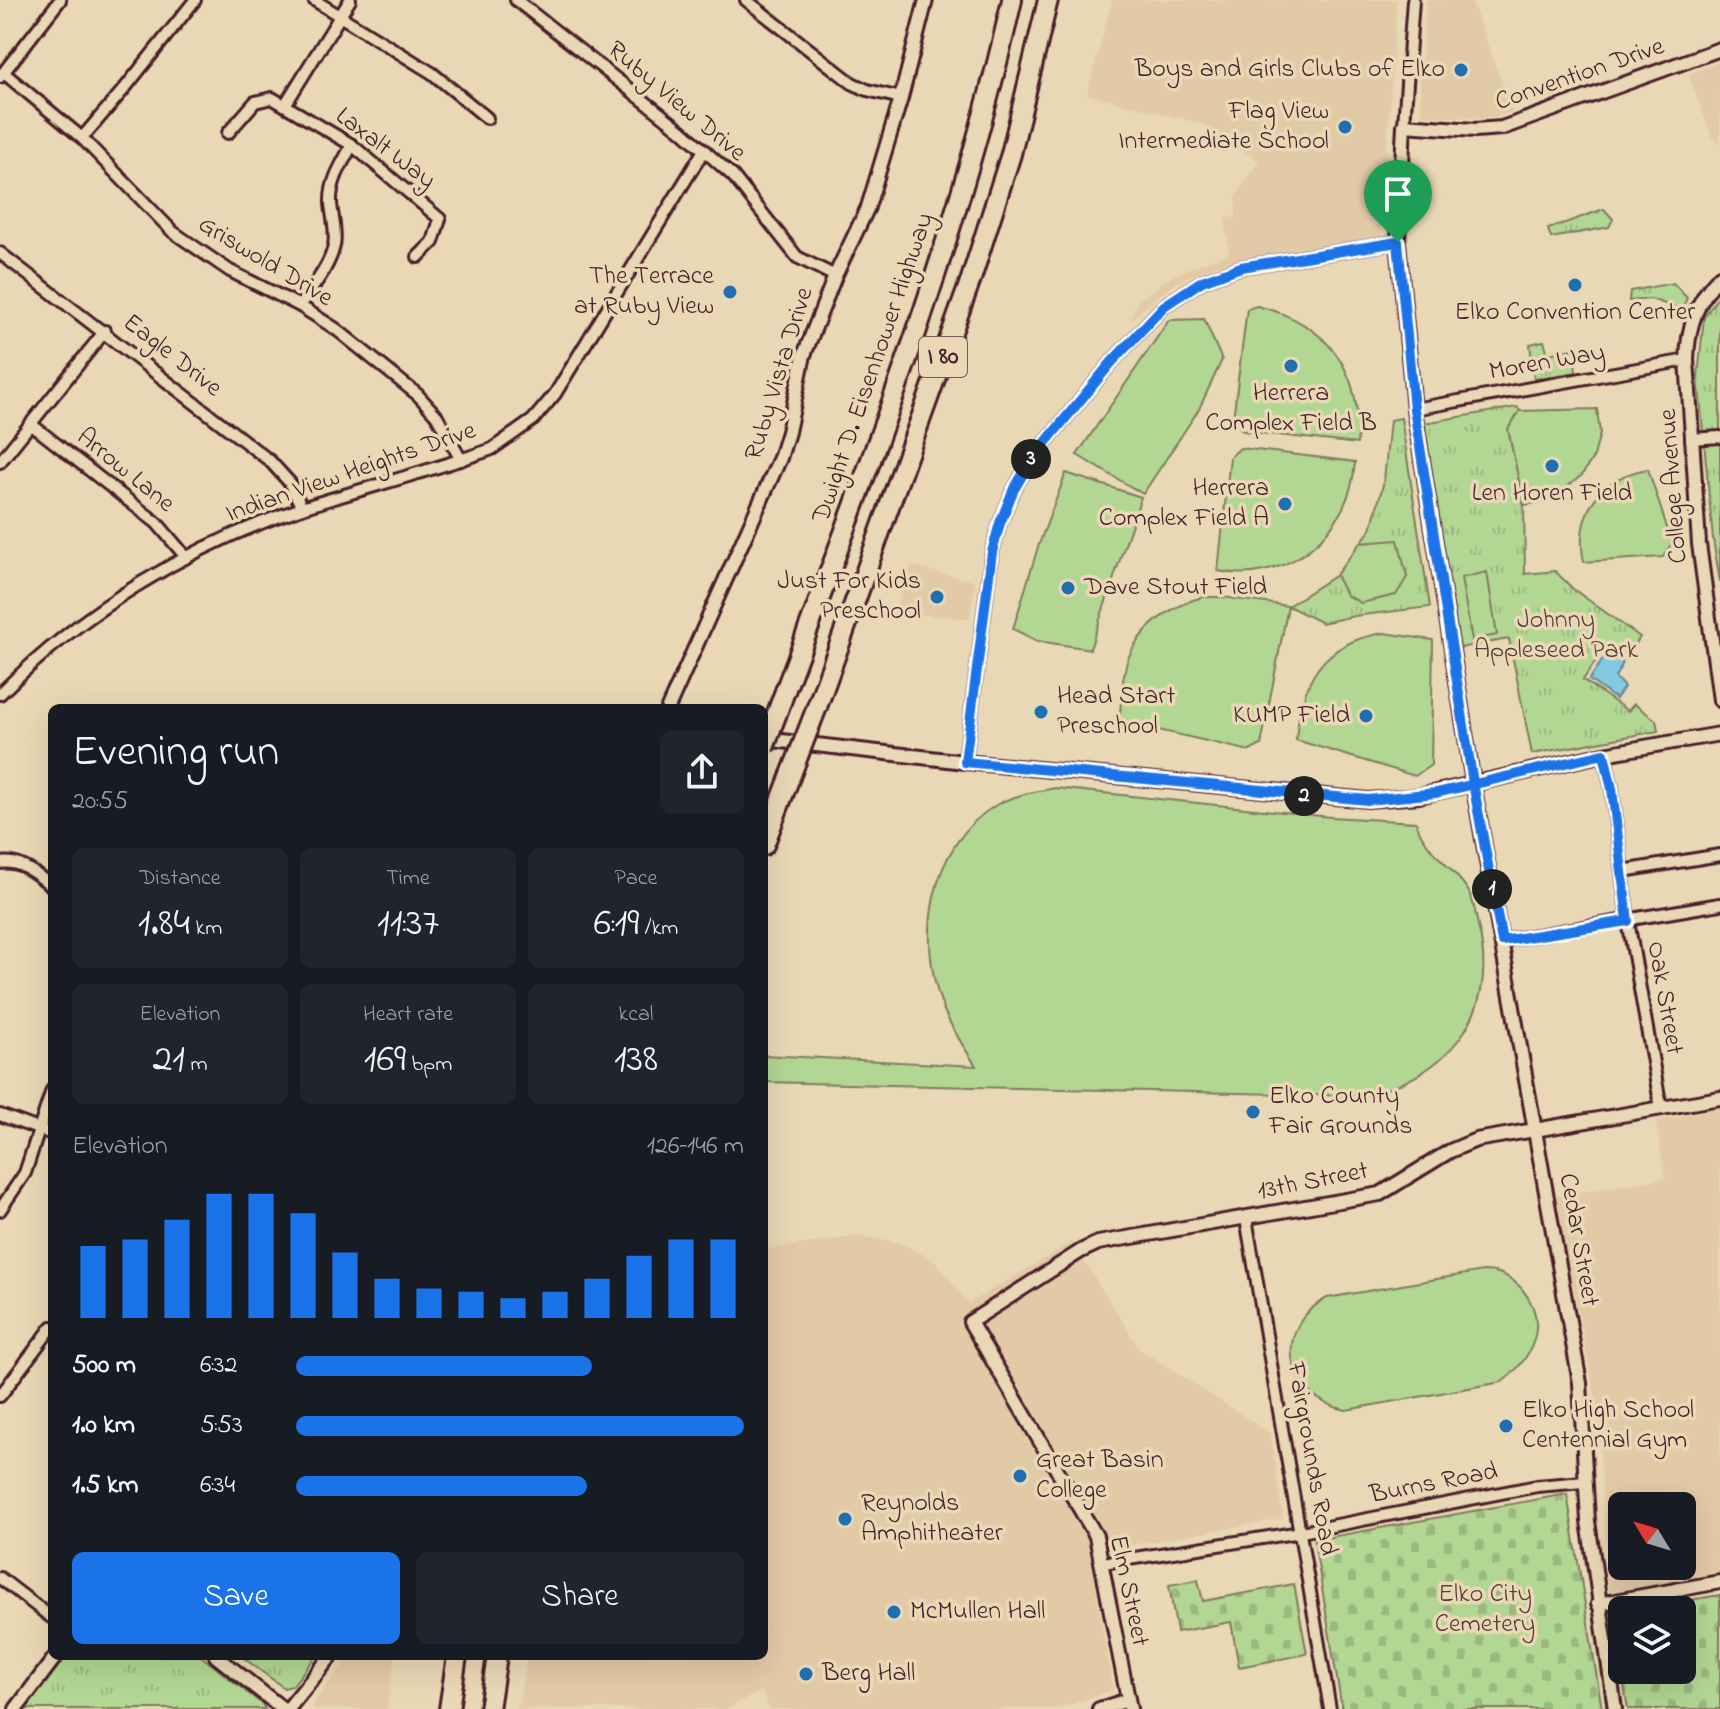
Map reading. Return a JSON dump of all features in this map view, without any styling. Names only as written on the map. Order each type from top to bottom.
[{"type":"highway","name":"Dwight D. Eisenhower Highway","points":[[768,737],[875,451],[939,268],[979,134],[1012,0]]},
{"type":"highway","name":"I 80","points":[[768,835],[976,265],[1011,154],[1048,0]]},
{"type":"highway","points":[[449,1709],[456,1660]]},
{"type":"highway","points":[[489,1709],[496,1660]]},
{"type":"street","points":[[2,75],[60,0]]},
{"type":"street","points":[[82,138],[195,0]]},
{"type":"street","points":[[314,0],[432,73],[487,118]]},
{"type":"street","points":[[228,133],[255,102],[272,98],[285,105],[350,0]]},
{"type":"street","name":"Ruby View Drive","points":[[516,0],[733,176],[797,257],[835,276]]},
{"type":"street","points":[[746,0],[852,83],[901,98]]},
{"type":"street","name":"Ruby Vista Drive","points":[[670,704],[780,458],[804,355],[835,276],[868,207],[926,0]]},
{"type":"street","points":[[1404,125],[1413,0]]},
{"type":"street","name":"Convention Drive","points":[[1404,125],[1475,130],[1502,128],[1720,49]]},
{"type":"street","name":"Griswold Drive","points":[[2,75],[82,138],[173,232],[241,277],[300,306],[336,329],[427,404],[461,460]]},
{"type":"street","name":"Laxalt Way","points":[[285,105],[352,145],[440,219],[433,242],[418,257]]},
{"type":"street","name":"Cedar Street","points":[[1404,125],[1398,242],[1414,409],[1473,783],[1580,1383],[1584,1482],[1598,1604],[1615,1709]]},
{"type":"street","points":[[300,306],[327,265],[333,250],[336,233],[331,204],[332,188],[352,145]]},
{"type":"street","name":"Indian View Heights Drive","points":[[0,694],[66,634],[126,592],[186,557],[302,508],[461,460],[506,441],[545,406],[704,150]]},
{"type":"street","points":[[965,762],[992,552],[1000,523],[1013,491],[1032,459],[1111,363],[1164,306],[1183,292],[1221,273],[1260,263],[1398,242]]},
{"type":"street","name":"Eagle Drive","points":[[1,255],[105,331],[270,461],[290,483],[302,508]]},
{"type":"street","name":"College Avenue","points":[[1720,276],[1693,315],[1687,360],[1699,544],[1720,700]]},
{"type":"street","points":[[0,462],[105,331]]},
{"type":"street","name":"Moren Way","points":[[1414,409],[1687,360]]},
{"type":"street","name":"Arrow Lane","points":[[32,425],[157,523],[186,557]]},
{"type":"street","points":[[1691,439],[1720,437]]},
{"type":"street","points":[[675,692],[682,704]]},
{"type":"street","points":[[768,739],[1343,800],[1419,796],[1604,754],[1720,734]]},
{"type":"street","name":"Oak Street","points":[[1604,754],[1628,921],[1661,1108]]},
{"type":"street","points":[[1623,871],[1720,855]]},
{"type":"street","points":[[0,863],[21,865],[48,883]]},
{"type":"street","points":[[1502,941],[1720,904]]},
{"type":"street","name":"13th Street","points":[[970,1322],[1098,1243],[1380,1194],[1476,1140],[1720,1098]]},
{"type":"street","points":[[0,1210],[25,1173],[48,1103]]},
{"type":"street","points":[[0,1115],[48,1133]]},
{"type":"street","name":"Fairgrounds Road","points":[[1246,1218],[1330,1709]]},
{"type":"street","name":"Elm Street","points":[[970,1322],[1090,1524],[1103,1563],[1129,1704]]},
{"type":"street","points":[[0,1396],[48,1332]]},
{"type":"street","name":"Burns Road","points":[[1103,1563],[1301,1532],[1537,1486],[1584,1482]]},
{"type":"street","points":[[0,1578],[48,1615]]},
{"type":"street","points":[[1598,1604],[1720,1582]]},
{"type":"street","points":[[16,1709],[53,1660]]},
{"type":"street","points":[[221,1660],[286,1709],[328,1660]]},
{"type":"street","points":[[1099,1709],[1129,1704]]},
{"type":"shaded area","points":[[1112,0],[1397,0],[1381,237],[1218,265],[1186,277],[1159,295],[1131,320],[1137,302],[1163,282],[1229,253],[1225,218],[1236,217],[1236,196],[1259,161],[1206,125],[1087,94]]},
{"type":"shaded area","points":[[1426,0],[1471,0],[1513,112],[1482,119],[1425,115],[1421,112]]},
{"type":"shaded area","points":[[1720,62],[1720,145],[1712,137],[1688,74]]},
{"type":"shaded area","name":"Just For Kids Preschool","points":[[911,566],[975,581],[970,619],[895,612]]},
{"type":"shaded area","points":[[1720,1108],[1720,1575],[1696,1579],[1696,1492],[1608,1492],[1608,1577],[1597,1406],[1555,1196],[1665,1178],[1656,1121]]},
{"type":"shaded area","name":"Great Basin College","points":[[857,1236],[899,1242],[935,1261],[969,1303],[1072,1242],[1140,1349],[1271,1434],[1283,1519],[1090,1552],[1113,1690],[1056,1709],[770,1709],[761,1691],[726,1709],[517,1709],[527,1660],[768,1660],[768,1249]]},
{"type":"shaded area","points":[[1608,1580],[1689,1580],[1609,1593]]},
{"type":"shaded area","points":[[346,1660],[394,1660],[387,1709],[314,1709],[313,1704]]},
{"type":"green space","points":[[1604,209],[1613,219],[1609,227],[1551,238],[1548,229]]},
{"type":"green space","points":[[1673,283],[1687,298],[1682,310],[1651,299],[1629,301],[1630,291]]},
{"type":"green space","points":[[1720,294],[1720,582],[1698,376],[1704,317]]},
{"type":"green space","name":"Herrera Complex Field B","points":[[1257,306],[1304,325],[1322,338],[1336,354],[1354,394],[1357,444],[1243,431],[1233,419],[1247,309]]},
{"type":"green space","points":[[1204,319],[1222,360],[1199,409],[1143,494],[1077,455],[1169,320]]},
{"type":"green space","points":[[1544,341],[1548,354],[1589,346],[1591,358],[1575,361],[1576,372],[1534,379],[1530,344]]},
{"type":"green space","name":"Johnny Appleseed Park","points":[[1517,407],[1520,411],[1508,429],[1524,505],[1525,574],[1555,571],[1573,589],[1640,637],[1626,659],[1607,645],[1583,680],[1628,711],[1634,704],[1656,720],[1658,731],[1532,754],[1509,639],[1459,648],[1424,423]]},
{"type":"green space","name":"Len Horen Field","points":[[1597,409],[1600,433],[1594,456],[1582,475],[1550,500],[1524,505],[1508,429],[1520,411]]},
{"type":"green space","points":[[1401,418],[1430,607],[1322,623],[1288,606],[1336,575],[1371,529],[1384,481],[1390,420]]},
{"type":"green space","name":"Herrera Complex Field A","points":[[1240,448],[1355,462],[1351,487],[1342,510],[1328,531],[1311,548],[1291,561],[1268,570],[1244,573],[1218,571],[1230,457]]},
{"type":"green space","points":[[1648,469],[1672,543],[1663,557],[1584,562],[1583,528],[1594,500],[1616,480]]},
{"type":"green space","name":"Dave Stout Field","points":[[1066,473],[1141,497],[1090,649],[1037,641],[1013,629],[1038,547]]},
{"type":"green space","points":[[1398,540],[1407,577],[1396,595],[1361,603],[1346,595],[1336,575],[1360,543]]},
{"type":"green space","points":[[1487,572],[1497,635],[1472,640],[1461,578]]},
{"type":"green space","points":[[1202,597],[1288,606],[1261,745],[1250,751],[1119,721],[1126,666],[1140,637],[1168,612]]},
{"type":"green space","name":"KUMP Field","points":[[1384,633],[1433,640],[1431,765],[1415,776],[1296,740],[1303,700],[1319,668],[1330,655],[1345,645]]},
{"type":"green space","points":[[1055,788],[1331,817],[1416,822],[1425,841],[1461,880],[1473,903],[1483,961],[1481,990],[1473,1016],[1459,1039],[1440,1059],[1391,1088],[1361,1096],[768,1082],[768,1055],[976,1066],[943,1008],[935,981],[930,953],[934,896],[956,844],[973,823],[996,805],[1025,794]]},
{"type":"green space","points":[[1483,1271],[1514,1281],[1522,1289],[1535,1314],[1536,1327],[1529,1351],[1502,1382],[1346,1410],[1326,1403],[1310,1392],[1299,1377],[1293,1361],[1292,1343],[1297,1326],[1309,1311],[1327,1298]]},
{"type":"green space","name":"Elko City Cemetery","points":[[1567,1494],[1602,1709],[1342,1709],[1314,1540]]},
{"type":"green space","points":[[1198,1580],[1203,1601],[1294,1584],[1307,1654],[1239,1667],[1231,1622],[1177,1632],[1169,1585]]},
{"type":"green space","points":[[1720,1595],[1720,1709],[1628,1709],[1624,1684],[1696,1684],[1696,1599]]},
{"type":"green space","points":[[62,1660],[206,1660],[265,1709],[25,1709]]},
{"type":"green space","points":[[246,1660],[313,1660],[292,1686],[284,1688]]},
{"type":"water","points":[[1608,652],[1623,663],[1615,677],[1624,687],[1616,699],[1589,680]]},
{"type":"place","name":"Boys and Girls Clubs of Elko","points":[[1461,70]]},
{"type":"place","name":"Flag View Intermediate School","points":[[1345,127]]},
{"type":"place","name":"Elko Convention Center","points":[[1575,285]]},
{"type":"place","name":"The Terrace at Ruby View","points":[[730,292]]},
{"type":"place","name":"Herrera Complex Field B","points":[[1291,366]]},
{"type":"place","name":"Len Horen Field","points":[[1552,466]]},
{"type":"place","name":"Herrera Complex Field A","points":[[1285,504]]},
{"type":"place","name":"Dave Stout Field","points":[[1068,588]]},
{"type":"place","name":"Just For Kids Preschool","points":[[937,597]]},
{"type":"place","name":"Head Start Preschool","points":[[1041,712]]},
{"type":"place","name":"KUMP Field","points":[[1366,716]]},
{"type":"place","name":"Elko County Fair Grounds","points":[[1253,1112]]},
{"type":"place","name":"Elko High School Centennial Gym","points":[[1506,1426]]},
{"type":"place","name":"Great Basin College","points":[[1020,1476]]},
{"type":"place","name":"Reynolds Amphitheater","points":[[845,1519]]},
{"type":"place","name":"McMullen Hall","points":[[894,1612]]},
{"type":"place","name":"Berg Hall","points":[[806,1674]]},
{"type":"route","points":[[1398,242],[1260,263],[1202,281],[1164,306],[1111,363],[1032,459],[1013,491],[1000,523],[992,552],[965,762],[1368,800],[1436,793],[1473,783],[1604,754],[1612,789],[1628,921],[1502,941],[1473,783],[1414,409],[1398,242]]}]
